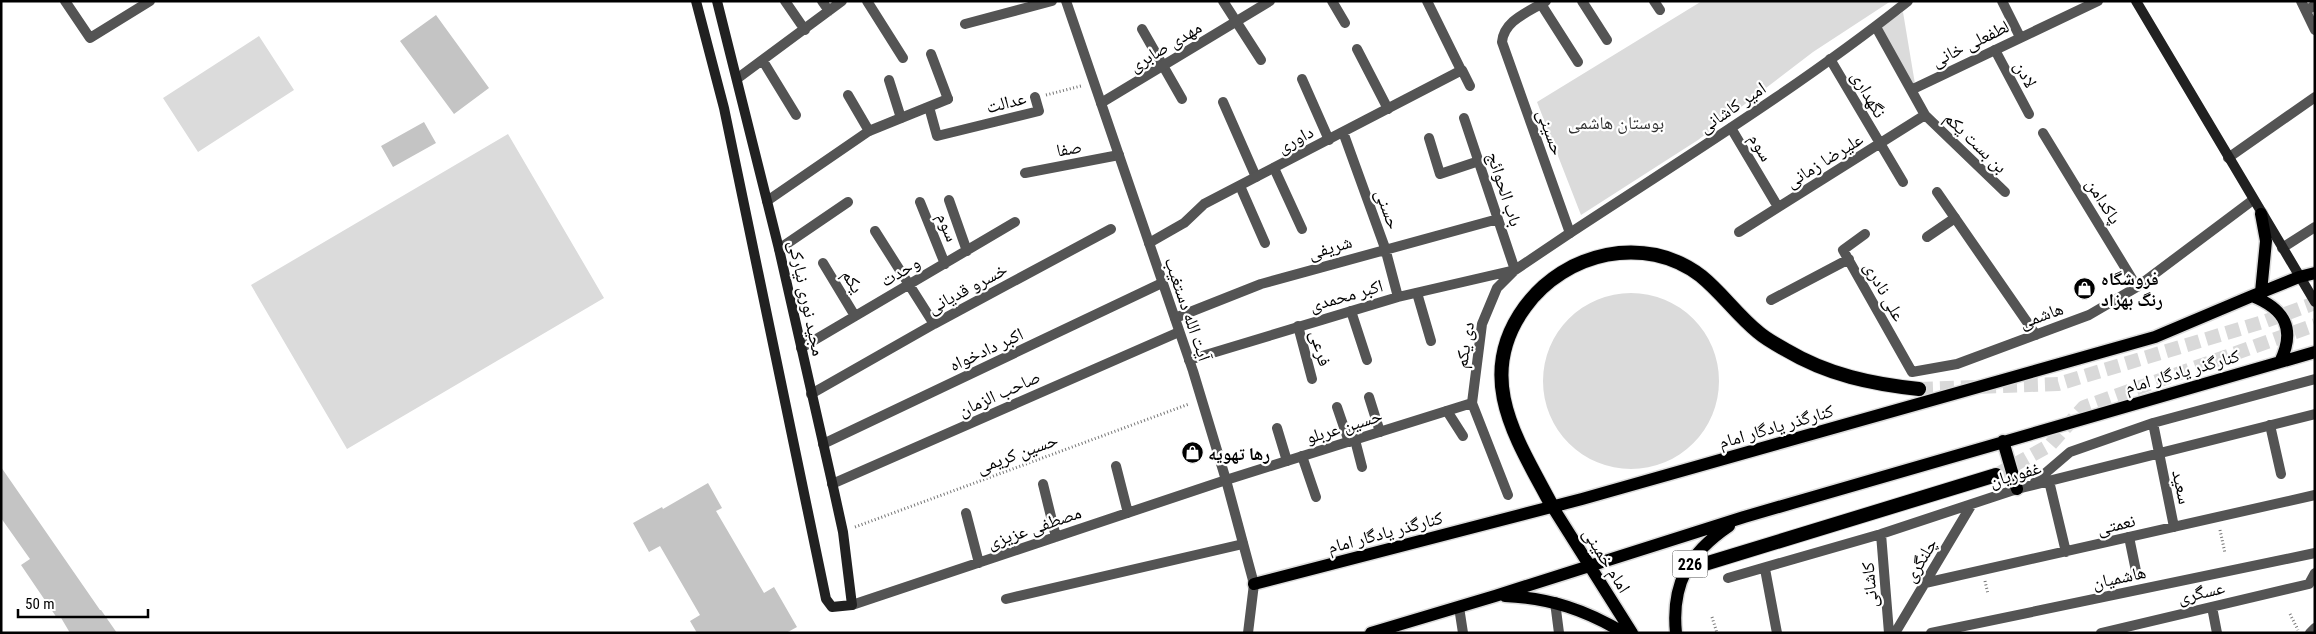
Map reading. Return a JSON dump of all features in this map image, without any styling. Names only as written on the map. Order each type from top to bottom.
[{"type":"highway","points":[[1552,506],[1518,442],[1506,412],[1501,387],[1505,350],[1519,315],[1536,293],[1556,276],[1580,262],[1625,251],[1676,261],[1700,276],[1758,332],[1787,351],[1851,378],[1882,385],[1919,388]]},
{"type":"highway","points":[[1685,570],[1996,475]]},
{"type":"main road","points":[[696,1],[726,118],[826,599],[832,607],[852,605]]},
{"type":"main road","name":"مجید نوری نیارکی","points":[[717,1],[738,78],[779,248],[832,484],[842,532],[852,605]]},
{"type":"main road","points":[[2136,1],[2315,302]]},
{"type":"main road","points":[[2261,214],[2266,241],[2257,294],[2282,315],[2287,330],[2287,348],[2280,362]]},
{"type":"main road","name":"کنارگذر یادگار امام","points":[[1254,584],[1552,506],[2155,336],[2299,277],[2315,273]]},
{"type":"main road","name":"کنارگذر یادگار امام","points":[[1371,633],[1744,517],[2315,352]]},
{"type":"main road","points":[[2003,442],[2017,489]]},
{"type":"main road","name":"امام خمینی","points":[[1552,506],[1632,633]]},
{"type":"main road","name":"226","points":[[1676,633],[1676,597],[1685,570],[1699,549],[1744,517]]},
{"type":"main road","points":[[1495,596],[1525,597],[1555,602],[1598,617],[1624,633]]},
{"type":"street","points":[[65,1],[90,38],[150,1]]},
{"type":"street","points":[[785,1],[805,30]]},
{"type":"street","points":[[822,1],[829,11]]},
{"type":"street","points":[[738,78],[842,1]]},
{"type":"street","points":[[867,1],[903,58]]},
{"type":"street","points":[[965,24],[1052,1]]},
{"type":"street","name":"آیت الله دستغیب","points":[[1066,1],[1180,332],[1226,480],[1254,584],[1248,633]]},
{"type":"street","points":[[1222,1],[1261,60]]},
{"type":"street","name":"مهدی صابری","points":[[1101,103],[1270,1]]},
{"type":"street","points":[[1332,1],[1345,23]]},
{"type":"street","points":[[1427,1],[1470,86]]},
{"type":"street","points":[[1582,1],[1607,40]]},
{"type":"street","name":"امیر کاشانی","points":[[1570,233],[1731,128],[1876,27],[1908,1]]},
{"type":"street","points":[[2002,1],[2020,38]]},
{"type":"street","name":"لطفعلی خانی","points":[[1910,90],[2098,1]]},
{"type":"street","points":[[1544,3],[1578,62]]},
{"type":"street","name":"حسینی","points":[[1544,3],[1506,28],[1502,42],[1570,233]]},
{"type":"street","points":[[2307,6],[2315,30]]},
{"type":"street","points":[[1876,27],[1925,115]]},
{"type":"street","points":[[1142,29],[1182,100]]},
{"type":"street","points":[[1357,49],[1388,108]]},
{"type":"street","name":"لادن","points":[[1995,50],[2028,114]]},
{"type":"street","points":[[767,201],[869,131],[948,99],[931,54]]},
{"type":"street","name":"نگهداری","points":[[1830,59],[1902,182]]},
{"type":"street","points":[[762,60],[796,115]]},
{"type":"street","name":"داوری","points":[[1148,242],[1184,223],[1204,204],[1461,69]]},
{"type":"street","points":[[1302,78],[1329,140]]},
{"type":"street","points":[[889,80],[901,118]]},
{"type":"street","points":[[848,95],[869,131]]},
{"type":"street","points":[[2228,158],[2315,97]]},
{"type":"street","name":"عدالت","points":[[928,107],[937,136],[1039,111],[1035,98]]},
{"type":"street","points":[[1223,102],[1256,177]]},
{"type":"street","name":"علیرضا زمانی","points":[[1739,232],[1925,115]]},
{"type":"street","name":"بن بست یکم","points":[[1925,115],[2005,192]]},
{"type":"street","name":"باب الحوائج","points":[[1464,118],[1515,270]]},
{"type":"street","name":"سوم","points":[[1731,128],[1778,207]]},
{"type":"street","name":"حسنی","points":[[1343,132],[1384,248],[1398,298]]},
{"type":"street","name":"پاکدامن","points":[[2043,133],[2138,287]]},
{"type":"street","points":[[1429,138],[1440,174],[1479,160]]},
{"type":"street","name":"صفا","points":[[1025,173],[1119,155]]},
{"type":"street","points":[[1274,168],[1302,229]]},
{"type":"street","points":[[1240,186],[1265,243]]},
{"type":"street","points":[[1937,192],[2036,335]]},
{"type":"street","points":[[949,200],[967,251]]},
{"type":"street","name":"هاشمی","points":[[1912,372],[1957,364],[2089,315],[2138,287],[2253,200]]},
{"type":"street","points":[[779,248],[848,202]]},
{"type":"street","name":"سوم","points":[[920,202],[945,264]]},
{"type":"street","points":[[1928,237],[1955,218]]},
{"type":"street","name":"شریفی","points":[[1175,318],[1261,284],[1384,248],[1498,219]]},
{"type":"street","name":"وحدت","points":[[801,348],[1015,222]]},
{"type":"street","points":[[2282,248],[2315,227]]},
{"type":"street","name":"خسرو قدیانی","points":[[811,394],[934,324],[1111,229]]},
{"type":"street","points":[[875,231],[934,324]]},
{"type":"street","name":"دی یکم","points":[[1508,495],[1472,403],[1482,324],[1497,288],[1515,270],[1570,233]]},
{"type":"street","name":"علی نادری","points":[[1865,234],[1843,250],[1912,372]]},
{"type":"street","points":[[1771,300],[1849,259]]},
{"type":"street","name":"یکم","points":[[822,263],[856,316]]},
{"type":"street","name":"اکبر محمدی","points":[[1189,360],[1298,326],[1398,298],[1515,270]]},
{"type":"street","name":"اکبر دادخواه","points":[[823,444],[1162,283]]},
{"type":"street","points":[[1417,293],[1431,341]]},
{"type":"street","points":[[1352,311],[1367,360]]},
{"type":"street","name":"فرعی","points":[[1298,326],[1312,379]]},
{"type":"street","name":"صاحب الزمان","points":[[832,484],[1180,332]]},
{"type":"street","points":[[2033,485],[2070,452],[2153,423],[2315,379]]},
{"type":"street","points":[[1369,397],[1380,432]]},
{"type":"street","name":"حسین عربلو","points":[[1226,480],[1472,403]]},
{"type":"street","points":[[1337,407],[1362,467]]},
{"type":"street","points":[[1447,411],[1463,436]]},
{"type":"street","name":"غفوریان","points":[[1728,578],[1765,569],[1881,534],[2017,489],[2315,414]]},
{"type":"street","name":"سعید","points":[[2153,423],[2174,527]]},
{"type":"street","points":[[2270,425],[2281,474]]},
{"type":"street","points":[[1277,428],[1287,461]]},
{"type":"street","points":[[1302,456],[1316,497]]},
{"type":"street","points":[[1116,466],[1128,513]]},
{"type":"street","name":"مصطفی عزیزی","points":[[852,605],[1226,480]]},
{"type":"street","points":[[2048,481],[2066,552]]},
{"type":"street","points":[[1043,484],[1056,537]]},
{"type":"street","name":"نعمتی","points":[[1925,583],[2315,495]]},
{"type":"street","name":"چلنگری","points":[[1895,633],[1972,504]]},
{"type":"street","points":[[966,513],[979,562]]},
{"type":"street","name":"کاشانی","points":[[1881,534],[1889,633]]},
{"type":"street","points":[[2129,537],[2136,571]]},
{"type":"street","points":[[1006,599],[1243,544]]},
{"type":"street","name":"هاشمیان","points":[[1931,633],[2315,553]]},
{"type":"street","points":[[1765,569],[1777,633]]},
{"type":"street","name":"عسگری","points":[[2101,633],[2128,630],[2212,606],[2308,584],[2315,573]]},
{"type":"street","points":[[1555,602],[1559,633]]},
{"type":"street","points":[[2212,606],[2217,633]]},
{"type":"street","points":[[1459,607],[1464,633]]},
{"type":"street","points":[[2310,633],[2315,628]]},
{"type":"path","name":"عدالت","points":[[1035,98],[1094,82]]},
{"type":"path","name":"حسین کریمی","points":[[842,532],[1201,399]]},
{"type":"path","points":[[2217,517],[2225,553]]},
{"type":"path","points":[[2290,614],[2299,633]]},
{"type":"path","points":[[1712,617],[1717,633]]},
{"type":"green space","name":"بوستان هاشمی","points":[[1702,1],[1891,1],[1813,52],[1698,140],[1581,215],[1537,102]]},
{"type":"green space","points":[[1903,12],[1916,90],[1881,27]]},
{"type":"green space","points":[[259,36],[294,90],[198,152],[163,98]]},
{"type":"green space","points":[[508,134],[604,298],[347,449],[251,285]]},
{"type":"green space","points":[[1622,293],[1640,293],[1672,303],[1687,313],[1699,325],[1709,340],[1715,355],[1719,381],[1715,407],[1709,422],[1699,437],[1687,449],[1672,459],[1657,465],[1640,469],[1622,469],[1590,459],[1575,449],[1563,437],[1553,422],[1547,407],[1543,390],[1543,372],[1553,340],[1563,325],[1575,313],[1590,303],[1605,297]]},
{"type":"building","points":[[436,15],[489,88],[454,114],[400,41]]},
{"type":"building","points":[[424,122],[436,143],[393,167],[381,146]]},
{"type":"building","points":[[1,467],[117,633],[70,633],[60,616],[57,618],[21,565],[30,559],[1,518]]},
{"type":"building","points":[[708,483],[722,508],[716,511],[764,593],[774,587],[797,627],[786,633],[697,633],[690,621],[700,615],[660,546],[649,552],[633,523],[662,507],[663,509]]},
{"type":"tunnel","points":[[1919,389],[2058,384],[2266,321],[2315,303]]},
{"type":"tunnel","points":[[1996,475],[2050,445],[2084,407],[2315,325]]},
{"type":"place","name":"فروشگاه رنگ بهزاد","points":[[2085,288]]},
{"type":"place","name":"رها تهویه","points":[[1192,453]]}]
